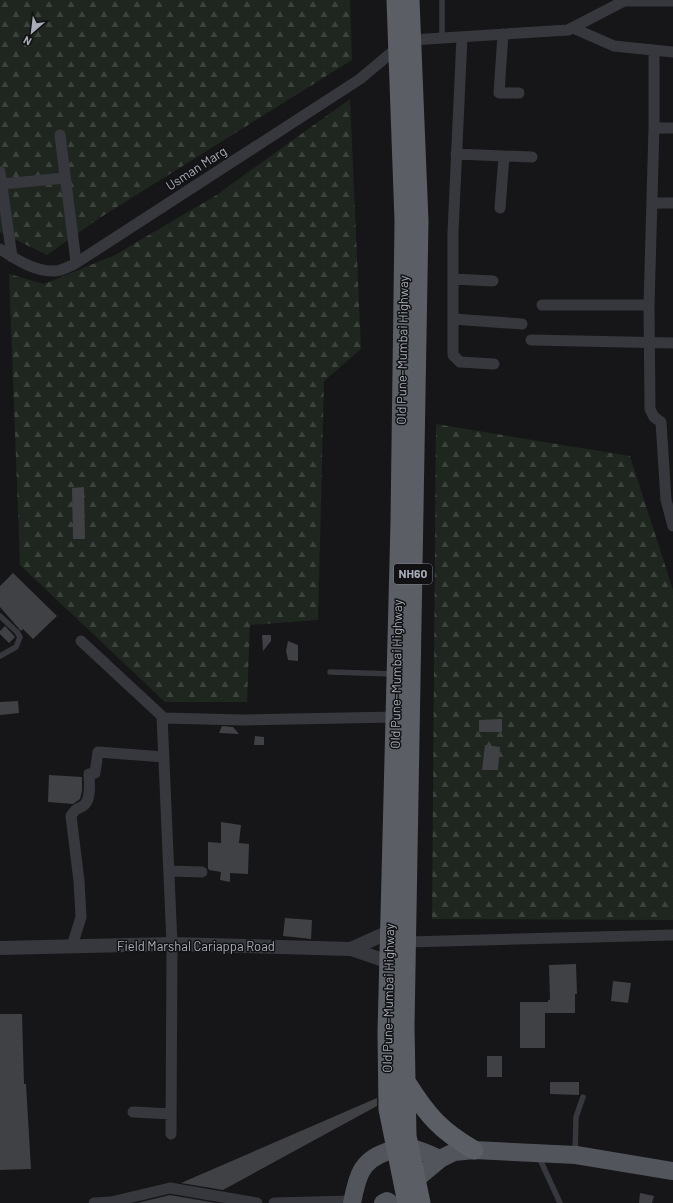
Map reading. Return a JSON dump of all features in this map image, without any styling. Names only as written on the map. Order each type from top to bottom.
[{"type":"highway","name":"Old Pune–Mumbai Highway","points":[[396,0],[404,44],[419,221],[407,942],[407,1083],[402,1148]]},
{"type":"highway","name":"Old Pune–Mumbai Highway","points":[[410,0],[404,44],[404,221],[396,674],[387,1033],[388,1109],[402,1148],[409,1180],[421,1203]]},
{"type":"highway","points":[[407,1083],[422,1109],[448,1133],[474,1150]]},
{"type":"highway","name":"Old Pune–Mumbai Highway","points":[[407,1203],[409,1180]]},
{"type":"main road","points":[[352,1202],[356,1182],[364,1166],[370,1159],[402,1148],[440,1159]]},
{"type":"main road","points":[[409,1180],[440,1159],[454,1152],[474,1150],[576,1156],[673,1171]]},
{"type":"main road","points":[[383,1203],[387,1201],[390,1203]]},
{"type":"street","points":[[404,44],[442,38],[568,30],[624,1],[673,1]]},
{"type":"street","points":[[573,28],[614,46],[673,52]]},
{"type":"street","points":[[503,34],[499,93],[519,94]]},
{"type":"street","points":[[462,37],[456,154],[453,279],[454,358],[460,362],[494,364]]},
{"type":"street","name":"Usman Marg","points":[[0,250],[40,270],[56,271],[76,262],[360,79],[404,44]]},
{"type":"street","points":[[654,51],[653,203],[649,305],[650,409],[654,417],[661,422],[673,421]]},
{"type":"street","points":[[654,128],[673,128]]},
{"type":"street","points":[[60,135],[76,262]]},
{"type":"street","points":[[456,154],[532,158]]},
{"type":"street","points":[[500,208],[504,156]]},
{"type":"street","points":[[0,172],[12,257]]},
{"type":"street","points":[[2,184],[66,178]]},
{"type":"street","points":[[653,203],[673,203]]},
{"type":"street","points":[[453,279],[493,281]]},
{"type":"street","points":[[542,305],[649,305]]},
{"type":"street","points":[[453,319],[522,324]]},
{"type":"street","points":[[531,340],[673,343]]},
{"type":"street","points":[[661,422],[666,500],[673,526]]},
{"type":"street","points":[[81,641],[162,716],[182,719],[243,720],[395,717]]},
{"type":"street","points":[[162,716],[172,944],[170,1134]]},
{"type":"street","points":[[72,946],[81,917],[79,881],[71,816],[75,809],[84,805],[88,800],[89,774],[95,773],[98,752],[164,757]]},
{"type":"street","points":[[169,871],[202,872]]},
{"type":"street","name":"Field Marshal Cariappa Road","points":[[0,948],[172,944],[351,948],[389,932]]},
{"type":"street","points":[[407,942],[673,935]]},
{"type":"street","points":[[351,948],[389,962]]},
{"type":"street","points":[[133,1112],[171,1114]]},
{"type":"street","points":[[94,1203],[111,1202],[170,1188],[257,1203]]},
{"type":"street","points":[[274,1203],[352,1202]]},
{"type":"lane","points":[[442,0],[442,38]]},
{"type":"lane","points":[[0,616],[17,632],[20,638],[16,647],[0,656]]},
{"type":"lane","points":[[330,672],[396,674]]},
{"type":"lane","points":[[576,1156],[576,1117],[583,1097]]},
{"type":"lane","points":[[537,1153],[560,1203]]},
{"type":"green space","points":[[0,0],[350,0],[352,60],[98,219],[47,255],[0,232]]},
{"type":"green space","points":[[350,99],[361,349],[324,381],[318,620],[250,625],[247,702],[165,702],[20,565],[9,274],[44,284],[115,255],[215,196]]},
{"type":"green space","points":[[436,424],[630,456],[673,590],[673,920],[432,919]]},
{"type":"building","points":[[84,487],[85,539],[73,539],[72,488]]},
{"type":"building","points":[[13,573],[57,616],[33,639],[23,629],[21,631],[0,607],[0,586]]},
{"type":"building","points":[[5,626],[15,637],[9,643],[0,634],[0,631]]},
{"type":"building","points":[[262,635],[271,635],[271,641],[263,651]]},
{"type":"building","points":[[288,641],[298,645],[298,661],[288,660],[286,651]]},
{"type":"building","points":[[18,701],[19,713],[0,715],[0,702]]},
{"type":"building","points":[[502,719],[502,732],[479,732],[479,720]]},
{"type":"building","points":[[222,726],[233,727],[239,734],[219,733]]},
{"type":"building","points":[[255,736],[264,737],[264,745],[254,745]]},
{"type":"building","points":[[485,745],[500,747],[498,770],[482,770]]},
{"type":"building","points":[[49,775],[82,777],[82,791],[80,799],[73,804],[48,802]]},
{"type":"building","points":[[221,822],[241,825],[239,843],[249,844],[248,874],[230,873],[230,882],[220,880],[221,872],[209,870],[208,868],[208,842],[221,843]]},
{"type":"building","points":[[285,918],[312,920],[311,939],[283,936]]},
{"type":"building","points":[[576,964],[577,994],[575,994],[575,1013],[545,1013],[545,1048],[520,1048],[520,1002],[548,1002],[548,1000],[550,1000],[549,965]]},
{"type":"building","points":[[613,981],[631,983],[628,1003],[611,1001]]},
{"type":"building","points":[[0,1014],[22,1014],[24,1084],[26,1084],[31,1169],[0,1170]]},
{"type":"building","points":[[487,1056],[502,1056],[502,1077],[487,1077]]},
{"type":"building","points":[[550,1082],[579,1082],[579,1095],[550,1094]]},
{"type":"building","points":[[377,1098],[377,1106],[223,1190],[181,1183]]},
{"type":"building","points":[[640,1193],[654,1196],[652,1203],[639,1203]]},
{"type":"building","points":[[170,1195],[216,1203],[137,1203]]}]
